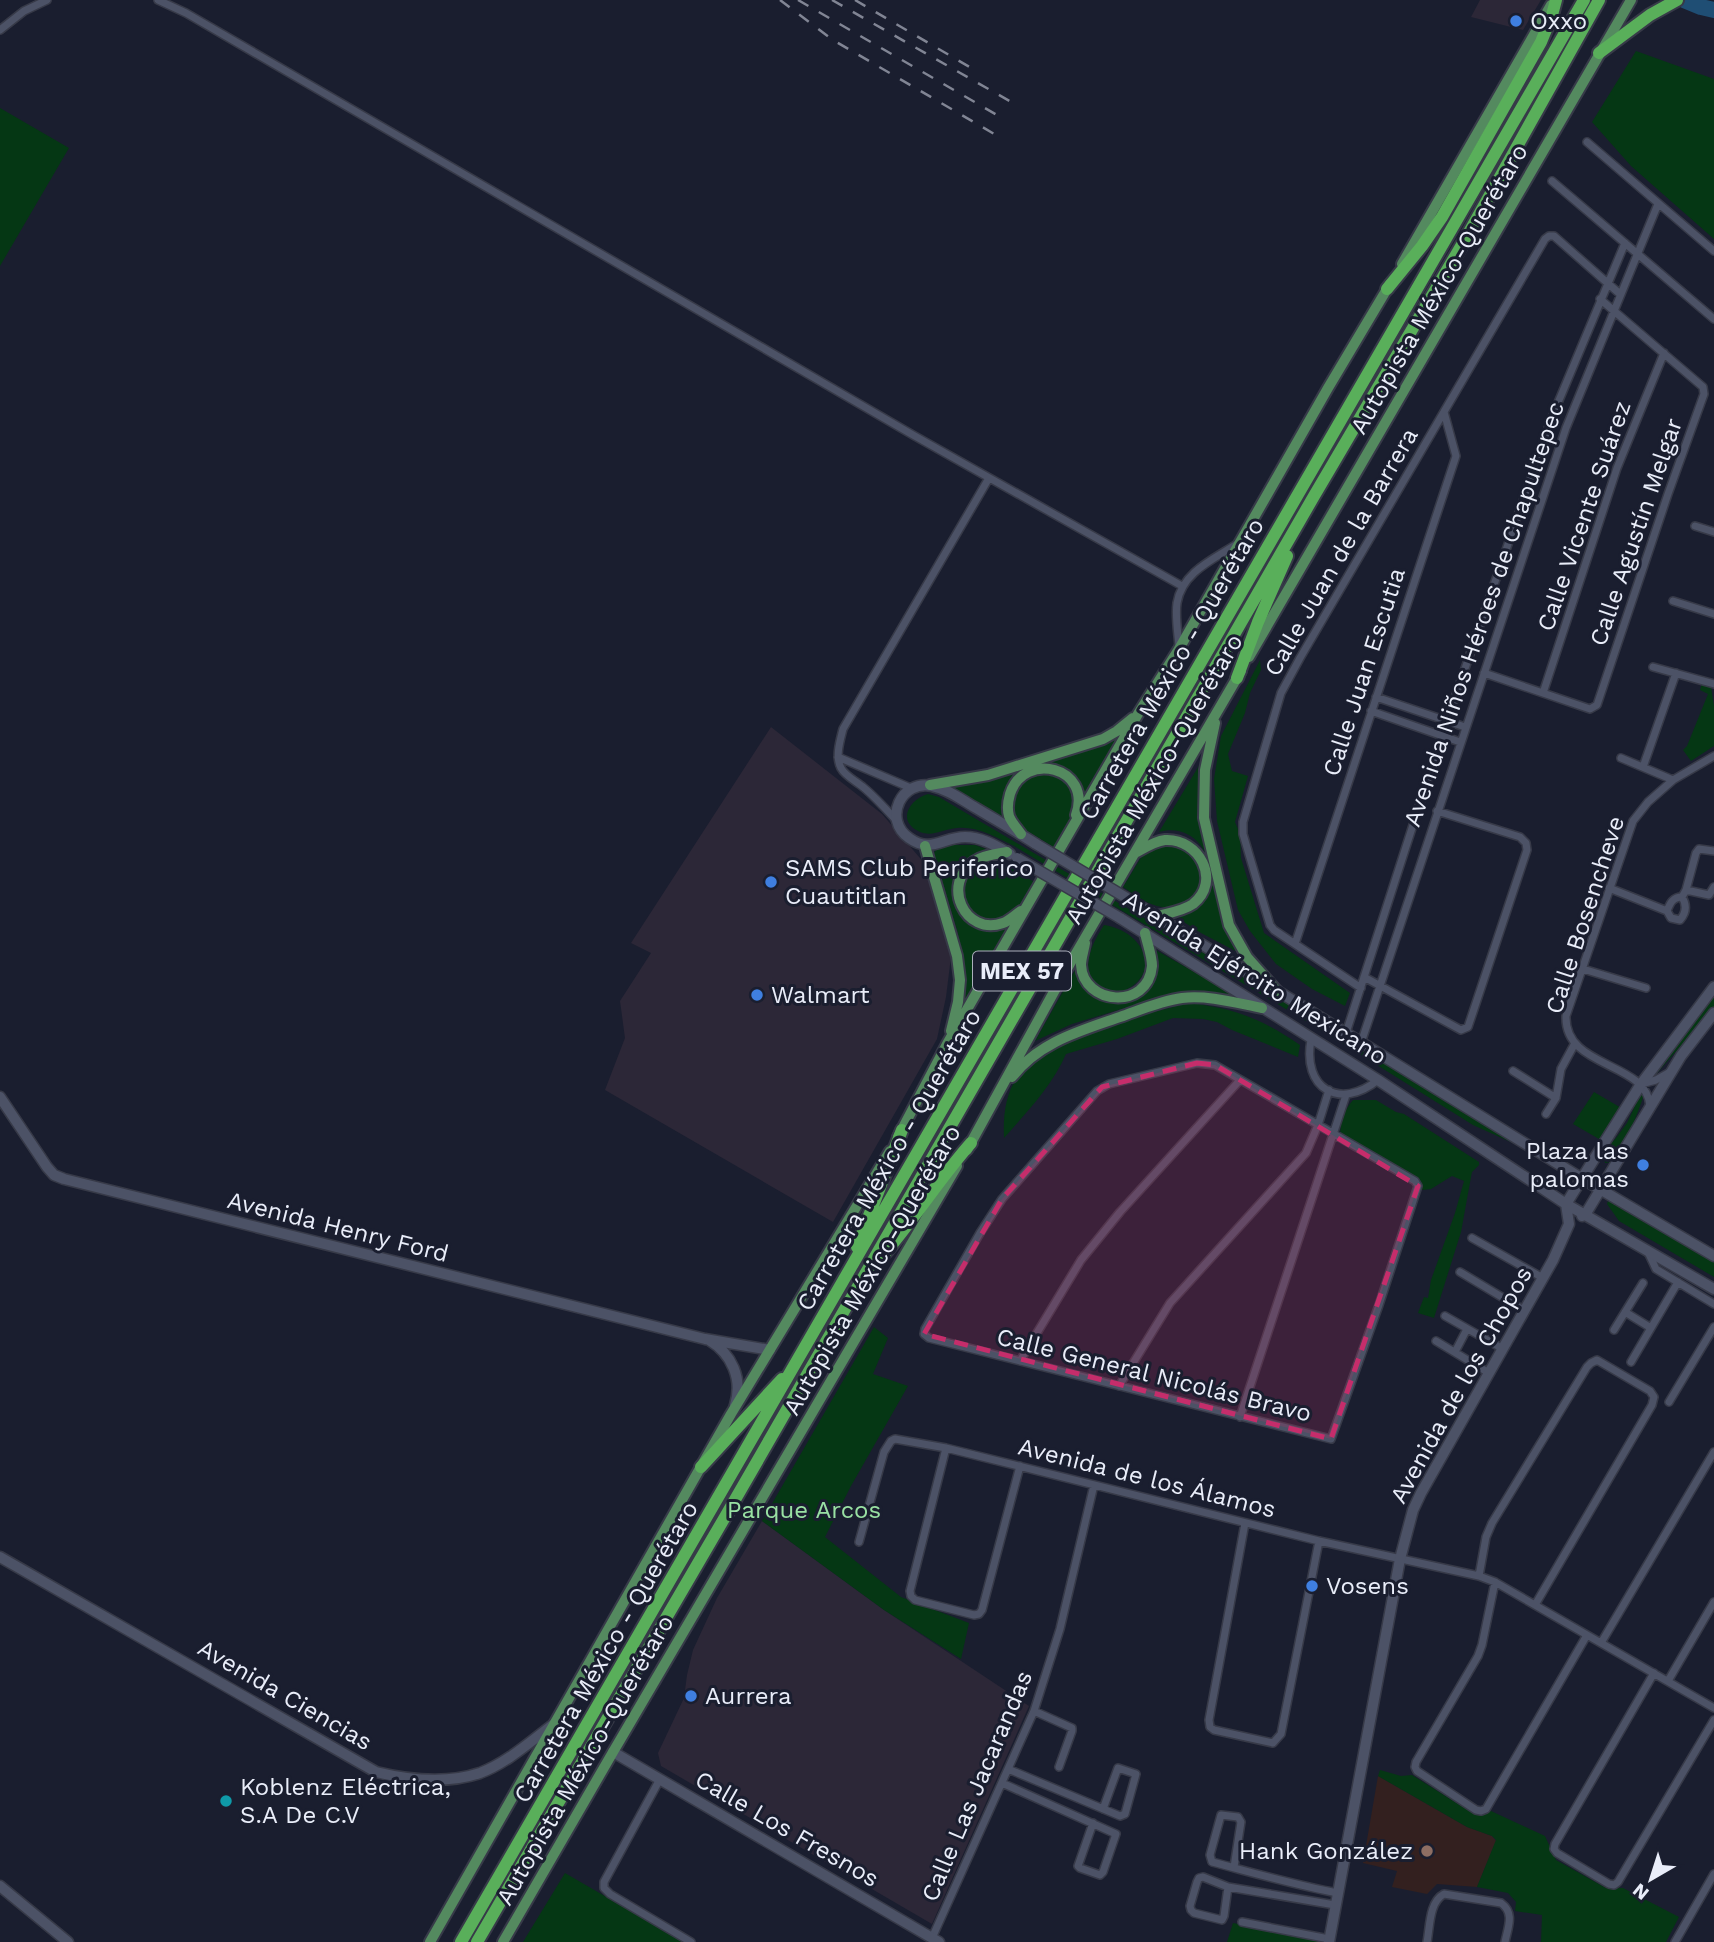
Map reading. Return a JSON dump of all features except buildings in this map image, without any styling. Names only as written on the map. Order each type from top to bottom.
[{"type":"highway","points":[[1387,289],[1442,217],[1541,42],[1550,22],[1555,0]]},
{"type":"highway","points":[[1599,53],[1650,15],[1677,0]]},
{"type":"highway","name":"Carretera México - Querétaro","points":[[477,1942],[1463,243],[1594,1]]},
{"type":"highway","name":"Carretera México - Querétaro","points":[[461,1942],[708,1519],[1447,234],[1594,1]]},
{"type":"highway","points":[[1237,678],[1258,622],[1314,496]]},
{"type":"highway","points":[[849,1272],[860,1235],[902,1130]]},
{"type":"highway","points":[[863,1278],[910,1224],[971,1143]]},
{"type":"highway","points":[[701,1467],[796,1363]]},
{"type":"main road","name":"Autopista México-Querétaro","points":[[430,1942],[731,1414],[902,1130],[947,1044],[1026,907],[1138,714],[1179,649],[1555,0]]},
{"type":"main road","name":"Autopista México-Querétaro","points":[[505,1942],[516,1918],[971,1143],[1086,937],[1630,0]]},
{"type":"main road","points":[[1217,712],[1205,769],[1204,818],[1229,925],[1247,957],[1277,990]]},
{"type":"main road","points":[[930,785],[988,775],[1103,739],[1138,714]]},
{"type":"main road","points":[[1021,834],[1009,815],[1007,801],[1016,782],[1037,769],[1060,772],[1068,776],[1078,788],[1079,805],[1069,834]]},
{"type":"main road","points":[[1135,853],[1163,840],[1184,842],[1203,862],[1206,880],[1199,898],[1184,909],[1157,916]]},
{"type":"main road","points":[[925,846],[957,956],[960,980],[958,1002],[947,1044]]},
{"type":"main road","points":[[1012,855],[985,856],[973,862],[961,875],[958,898],[961,907],[970,916],[979,923],[992,925],[1004,923],[1026,907]]},
{"type":"main road","points":[[1086,937],[1081,964],[1087,981],[1106,996],[1124,999],[1138,992],[1149,980],[1152,963],[1144,933]]},
{"type":"main road","points":[[995,1098],[1016,1071],[1034,1054],[1058,1039],[1162,1002],[1205,998],[1262,1008]]},
{"type":"main road","points":[[424,1942],[440,1924]]},
{"type":"street","points":[[0,30],[24,11],[47,0]]},
{"type":"street","points":[[158,0],[186,13],[989,478],[1182,586]]},
{"type":"street","points":[[1587,142],[1714,251]]},
{"type":"street","points":[[1552,181],[1714,319]]},
{"type":"street","name":"Avenida Niños Héroes de Chapultepec","points":[[1361,1042],[1566,428],[1658,204]]},
{"type":"street","name":"Calle Juan de la Barrera","points":[[1361,988],[1274,930],[1267,918],[1243,834],[1243,822],[1281,693],[1545,239],[1554,236],[1607,284]]},
{"type":"street","name":"Avenida Niños Héroes de Chapultepec","points":[[1346,1033],[1447,720],[1552,416],[1625,243]]},
{"type":"street","points":[[1607,284],[1620,295]]},
{"type":"street","name":"Calle Agustín Melgar","points":[[1484,673],[1590,709],[1597,705],[1704,394],[1703,387],[1600,299]]},
{"type":"street","name":"Calle Vicente Suárez","points":[[1543,693],[1617,468],[1664,353]]},
{"type":"street","name":"Calle Juan Escutia","points":[[1295,944],[1456,456],[1444,412]]},
{"type":"street","points":[[925,846],[906,837],[895,818],[843,771],[838,757],[839,742],[843,729],[989,478]]},
{"type":"street","points":[[1521,507],[1538,513]]},
{"type":"street","points":[[1516,523],[1532,529]]},
{"type":"street","points":[[1695,526],[1714,532]]},
{"type":"street","points":[[1179,649],[1177,604],[1182,586],[1192,574],[1241,541]]},
{"type":"street","points":[[1673,601],[1714,614]]},
{"type":"street","points":[[1653,667],[1714,684]]},
{"type":"street","points":[[1643,767],[1676,673]]},
{"type":"street","points":[[1376,697],[1465,727]]},
{"type":"street","points":[[1371,711],[1461,742]]},
{"type":"street","name":"Calle Bosencheve","points":[[1642,1084],[1574,1045],[1566,1026],[1566,1016],[1633,821],[1648,802],[1673,780],[1714,756]]},
{"type":"street","points":[[838,757],[913,789]]},
{"type":"street","points":[[1621,758],[1673,780]]},
{"type":"street","points":[[895,818],[901,797],[913,789],[930,785]]},
{"type":"street","name":"Avenida Ejército Mexicano","points":[[930,785],[950,793],[1021,834],[1581,1178],[1714,1256]]},
{"type":"street","points":[[1364,977],[1461,1030],[1468,1027],[1527,849],[1526,843],[1520,838],[1437,811]]},
{"type":"street","name":"Avenida Ejército Mexicano","points":[[925,846],[962,836],[983,840],[1012,855],[1120,918],[1378,1080],[1566,1204],[1714,1289]]},
{"type":"street","points":[[1609,888],[1667,911],[1671,918],[1680,920],[1686,905],[1684,893],[1699,849],[1714,851]]},
{"type":"street","points":[[1404,858],[1420,863]]},
{"type":"street","points":[[1667,911],[1673,900],[1684,893],[1709,895],[1714,887]]},
{"type":"street","points":[[1583,969],[1646,988]]},
{"type":"street","points":[[1714,987],[1642,1084],[1581,1178],[1566,1204],[1569,1224],[1585,1215],[1681,1056],[1714,1013]]},
{"type":"street","points":[[1311,1040],[1309,1052],[1312,1074],[1329,1090],[1346,1095],[1360,1092],[1378,1080]]},
{"type":"street","points":[[1546,1114],[1556,1098],[1561,1069],[1574,1045]]},
{"type":"street","name":"Calle General Nicolás Bravo","points":[[1197,1063],[1215,1065],[1318,1125],[1418,1185],[1331,1439],[929,1338],[924,1334],[1002,1199],[1102,1087],[1197,1063]]},
{"type":"street","points":[[1513,1071],[1556,1098]]},
{"type":"street","points":[[1642,1084],[1671,1072]]},
{"type":"street","points":[[1020,1361],[1081,1260],[1120,1212],[1240,1080]]},
{"type":"street","points":[[1642,1084],[1650,1106]]},
{"type":"street","points":[[1119,1386],[1170,1303],[1306,1153],[1329,1090]]},
{"type":"street","points":[[1240,1417],[1346,1095]]},
{"type":"street","name":"Avenida Henry Ford","points":[[0,1097],[47,1167],[54,1175],[64,1179],[705,1339],[770,1350]]},
{"type":"street","name":"Avenida de los Chopos","points":[[1329,1941],[1400,1559],[1413,1510],[1543,1278],[1569,1224]]},
{"type":"street","points":[[1472,1238],[1543,1278]]},
{"type":"street","points":[[1648,1252],[1656,1269],[1714,1304]]},
{"type":"street","points":[[1460,1272],[1525,1311]]},
{"type":"street","points":[[1631,1362],[1678,1282]]},
{"type":"street","points":[[1614,1330],[1643,1283]]},
{"type":"street","points":[[1625,1312],[1651,1328]]},
{"type":"street","points":[[1445,1315],[1503,1349]]},
{"type":"street","points":[[1669,1402],[1714,1327]]},
{"type":"street","points":[[1455,1352],[1467,1329]]},
{"type":"street","name":"Avenida Henry Ford","points":[[705,1339],[725,1353],[736,1375],[737,1399],[731,1414]]},
{"type":"street","points":[[1436,1341],[1489,1373]]},
{"type":"street","points":[[1479,1576],[1486,1537],[1492,1523],[1587,1367],[1597,1360],[1650,1391],[1654,1397],[1652,1405],[1535,1605]]},
{"type":"street","name":"Avenida de los Álamos","points":[[859,1542],[887,1445],[895,1439],[946,1447],[1245,1523],[1400,1559]]},
{"type":"street","points":[[946,1447],[910,1591],[915,1600],[979,1614],[1020,1466]]},
{"type":"street","points":[[1601,1643],[1714,1452]]},
{"type":"street","name":"Calle Las Jacarandas","points":[[935,1940],[1034,1711],[1060,1629],[1094,1485]]},
{"type":"street","points":[[1245,1523],[1209,1720],[1210,1727],[1214,1730],[1273,1743],[1278,1740],[1319,1541]]},
{"type":"street","name":"Avenida Ciencias","points":[[0,1557],[376,1772],[402,1779],[428,1780],[456,1778],[480,1772],[502,1761],[557,1722]]},
{"type":"street","points":[[1400,1559],[1495,1582],[1714,1708]]},
{"type":"street","points":[[1495,1582],[1478,1656],[1415,1767],[1417,1771],[1476,1810],[1486,1809],[1587,1635]]},
{"type":"street","points":[[1668,1681],[1714,1602]]},
{"type":"street","points":[[1654,1673],[1555,1844],[1557,1853],[1609,1884],[1618,1882],[1714,1720]]},
{"type":"street","points":[[1034,1711],[1072,1728],[1059,1767]]},
{"type":"street","name":"Calle Los Fresnos","points":[[613,1752],[935,1940]]},
{"type":"street","points":[[1008,1769],[1120,1816],[1125,1814],[1136,1774],[1118,1768],[1104,1808]]},
{"type":"street","points":[[660,1779],[604,1882],[604,1888],[691,1942]]},
{"type":"street","points":[[1002,1783],[1093,1824],[1116,1835],[1100,1875],[1078,1866],[1093,1824]]},
{"type":"street","points":[[1234,1867],[1241,1819],[1221,1815],[1210,1859],[1212,1862],[1338,1893]]},
{"type":"street","points":[[1675,1942],[1714,1874]]},
{"type":"street","points":[[1228,1887],[1222,1920],[1191,1910],[1199,1878],[1203,1877],[1228,1887],[1335,1905]]},
{"type":"street","points":[[0,1886],[68,1942]]},
{"type":"street","points":[[1427,1942],[1434,1903],[1437,1897],[1444,1894],[1501,1903],[1508,1908],[1511,1914],[1505,1942]]},
{"type":"street","points":[[1242,1922],[1329,1941]]},
{"type":"highlighted area","points":[[1197,1063],[1215,1065],[1418,1186],[1331,1439],[924,1334],[1002,1199],[1102,1087]]},
{"type":"shaded area","points":[[1480,0],[1541,0],[1523,30],[1471,17]]},
{"type":"shaded area","points":[[771,727],[882,814],[926,865],[952,949],[937,1039],[833,1222],[605,1090],[625,1038],[620,1001],[651,953],[631,943]]},
{"type":"shaded area","points":[[762,1521],[884,1610],[1029,1706],[932,1924],[661,1766],[658,1753],[684,1698],[693,1650],[717,1598]]},
{"type":"shaded area","points":[[1378,1776],[1467,1827],[1492,1836],[1496,1841],[1477,1887],[1437,1884],[1427,1894],[1392,1887],[1397,1871],[1363,1863]]},
{"type":"green space","points":[[1636,51],[1714,79],[1714,239],[1631,166],[1592,122]]},
{"type":"green space","points":[[0,108],[69,148],[0,266]]},
{"type":"green space","points":[[1260,660],[1261,670],[1228,754],[1232,771],[1248,776],[1235,822],[1240,834],[1241,858],[1264,933],[1350,993],[1345,1006],[1312,989],[1276,964],[1250,931],[1238,910],[1217,821],[1214,779],[1221,736]]},
{"type":"green space","points":[[1702,683],[1711,687],[1714,746],[1691,761],[1683,750],[1708,694],[1700,690]]},
{"type":"green space","points":[[1120,734],[1085,792],[1075,777],[1063,768],[1048,765],[1030,768],[1017,774],[1008,784],[1003,817],[945,786]]},
{"type":"green space","points":[[1200,764],[1200,819],[1219,895],[1247,957],[1176,917],[1195,910],[1206,897],[1211,881],[1210,865],[1203,849],[1192,837],[1177,831],[1159,832]]},
{"type":"green space","points":[[1035,772],[1058,774],[1072,788],[1076,808],[1055,848],[1024,829],[1014,815],[1013,794],[1017,786]]},
{"type":"green space","points":[[928,794],[939,797],[1332,1029],[1515,1144],[1473,1125],[1321,1030],[1014,846],[972,829],[957,828],[929,834],[913,828],[908,823],[908,811],[915,801]]},
{"type":"green space","points":[[1154,844],[1183,848],[1197,859],[1200,872],[1198,888],[1189,900],[1182,904],[1174,907],[1157,906],[1123,887],[1142,856]]},
{"type":"green space","points":[[950,845],[975,845],[989,850],[968,860],[956,874],[953,889],[956,905],[965,919],[977,928],[993,930],[1010,924],[961,1008],[966,988],[958,933],[934,853]]},
{"type":"green space","points":[[999,863],[1034,882],[1024,900],[1011,913],[1002,918],[985,920],[972,912],[967,905],[964,889],[969,876],[980,864]]},
{"type":"green space","points":[[1104,925],[1130,936],[1144,955],[1142,976],[1119,993],[1096,983],[1090,976],[1088,967],[1093,946]]},
{"type":"green space","points":[[1154,949],[1238,997],[1197,991],[1174,993],[1072,1024],[1035,1041],[1078,965],[1084,985],[1091,995],[1114,1002],[1126,1002],[1146,992],[1153,984],[1158,962]]},
{"type":"green space","points":[[1714,993],[1714,1007],[1653,1078],[1653,1073]]},
{"type":"green space","points":[[1189,1003],[1234,1012],[1273,1028],[1300,1045],[1298,1057],[1217,1022],[1173,1018],[1066,1054],[1046,1088],[1004,1138],[1010,1090],[1031,1062],[1096,1029]]},
{"type":"green space","points":[[1642,1091],[1644,1094],[1641,1103],[1626,1138],[1612,1162],[1605,1163],[1604,1154],[1627,1123]]},
{"type":"green space","points":[[1594,1092],[1623,1109],[1599,1139],[1573,1124]]},
{"type":"green space","points":[[1353,1100],[1376,1100],[1404,1114],[1479,1162],[1472,1172],[1461,1232],[1434,1318],[1418,1313],[1424,1297],[1428,1298],[1431,1280],[1464,1181],[1452,1176],[1431,1189],[1423,1190],[1339,1138],[1343,1116]]},
{"type":"green space","points":[[1608,1201],[1714,1261],[1714,1277],[1619,1221],[1607,1204]]},
{"type":"green space","name":"Parque Arcos","points":[[874,1327],[888,1338],[873,1374],[908,1386],[825,1537],[901,1597],[969,1623],[961,1659],[884,1610],[762,1521]]},
{"type":"green space","points":[[1380,1770],[1401,1776],[1412,1775],[1474,1814],[1491,1811],[1545,1836],[1556,1860],[1606,1888],[1623,1888],[1679,1917],[1666,1942],[1541,1942],[1542,1915],[1515,1911],[1516,1902],[1508,1893],[1477,1887],[1496,1840],[1467,1827],[1378,1776]]},
{"type":"green space","points":[[565,1873],[684,1942],[523,1942]]},
{"type":"green space","points":[[1233,1923],[1323,1940],[1227,1942]]},
{"type":"waterway","points":[[1684,0],[1714,10]]},
{"type":"railway","points":[[780,0],[833,40],[996,135]]},
{"type":"railway","points":[[798,0],[1004,119]]},
{"type":"railway","points":[[832,0],[1013,103]]},
{"type":"railway","points":[[855,0],[973,69]]},
{"type":"place","name":"Oxxo","points":[[1516,21]]},
{"type":"place","name":"SAMS Club Periferico Cuautitlan","points":[[771,882]]},
{"type":"place","name":"Walmart","points":[[757,995]]},
{"type":"place","name":"Plaza las palomas","points":[[1643,1165]]},
{"type":"place","name":"Vosens","points":[[1312,1586]]},
{"type":"place","name":"Aurrera","points":[[691,1696]]},
{"type":"place","name":"Koblenz Eléctrica, S.A De C.V","points":[[226,1801]]},
{"type":"place","name":"Hank González","points":[[1427,1851]]}]
